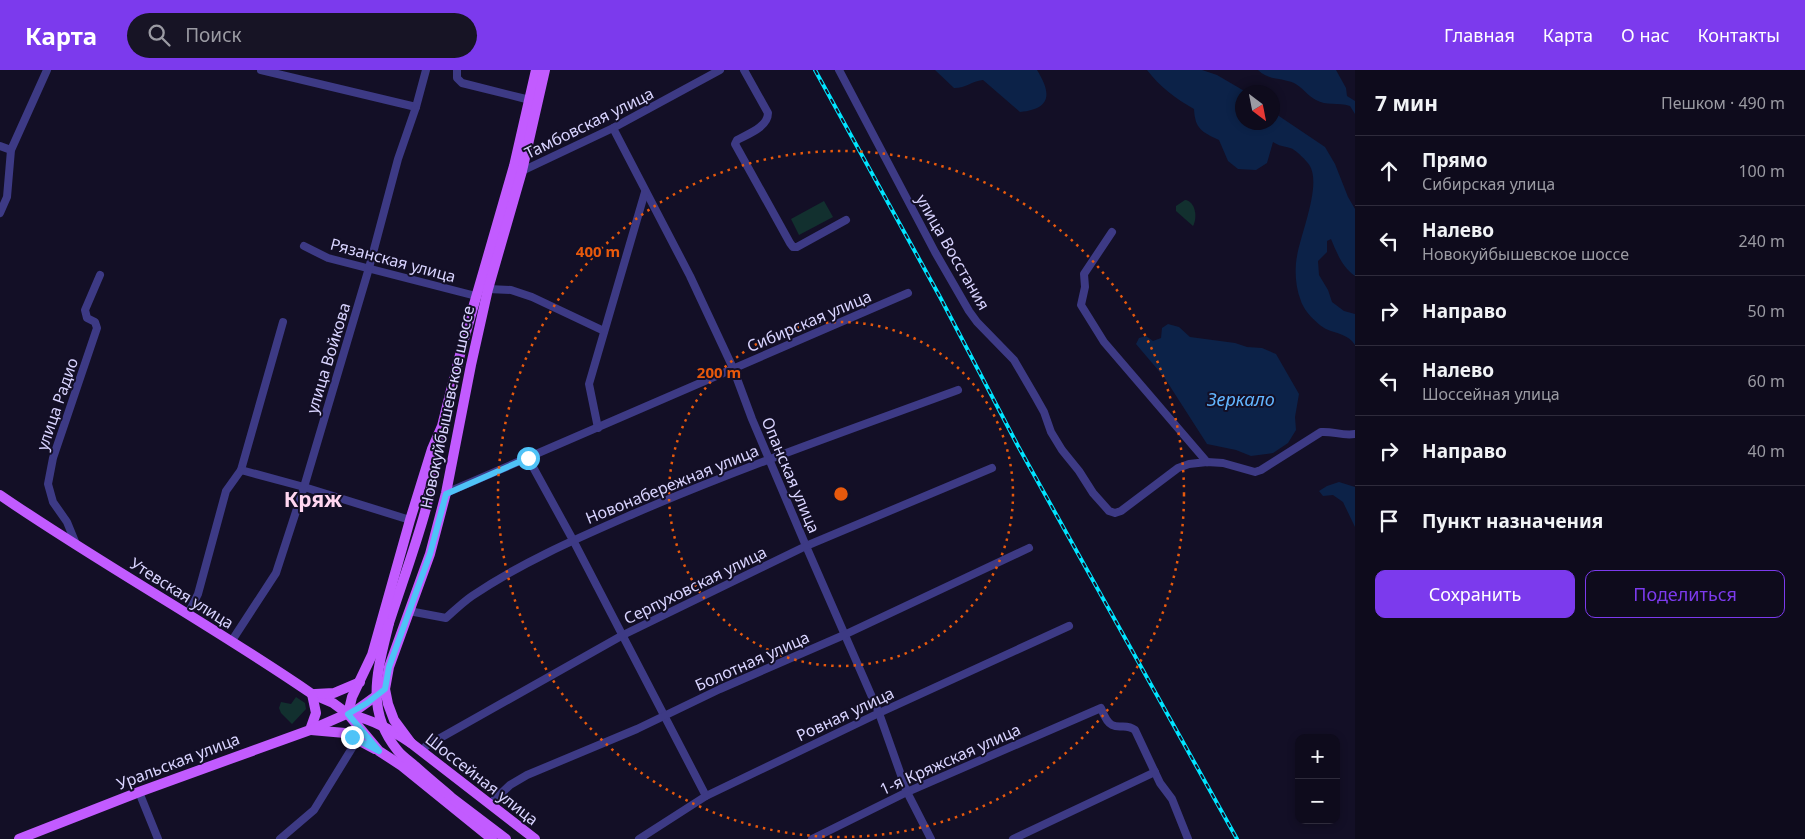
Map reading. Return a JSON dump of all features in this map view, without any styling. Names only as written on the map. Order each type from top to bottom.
[{"type":"main road","name":"Новокуйбышевское шоссе","points":[[450,796],[398,752],[385,731],[376,695],[377,674],[389,623],[429,497],[439,452],[442,426],[476,296],[514,166],[536,70]]},
{"type":"main road","name":"Новокуйбышевское шоссе","points":[[418,747],[400,728],[391,713],[385,689],[389,667],[430,554],[446,494],[488,289],[522,171],[545,70]]},
{"type":"main road","name":"Новокуйбышевское шоссе","points":[[348,714],[352,697],[370,659],[410,520],[432,449],[442,426]]},
{"type":"main road","name":"Утевская улица","points":[[0,495],[312,694],[333,703],[348,714]]},
{"type":"main road","points":[[370,659],[372,664],[380,668],[389,667]]},
{"type":"main road","points":[[360,682],[334,693],[312,694],[316,713],[310,730],[345,733],[379,751],[402,766],[492,839]]},
{"type":"main road","name":"Уральская улица","points":[[19,839],[139,792],[310,730],[348,714],[367,703],[385,689]]},
{"type":"main road","points":[[348,714],[370,719],[418,747]]},
{"type":"main road","points":[[348,714],[379,751]]},
{"type":"main road","points":[[402,766],[399,759],[401,752],[406,748],[418,747]]},
{"type":"main road","name":"Шоссейная улица","points":[[418,747],[535,839]]},
{"type":"main road","name":"Шоссейная улица","points":[[450,796],[506,839]]},
{"type":"street","points":[[0,213],[7,197],[11,150],[47,70]]},
{"type":"street","points":[[261,70],[276,72],[416,107]]},
{"type":"street","name":"улица Войкова","points":[[231,642],[275,576],[370,268],[399,158],[426,70]]},
{"type":"street","points":[[457,70],[457,78],[462,82],[530,100]]},
{"type":"street","name":"Тамбовская улица","points":[[522,171],[613,128],[720,70]]},
{"type":"street","points":[[744,70],[768,114],[768,119],[764,124],[737,140],[735,144],[790,243],[793,247],[797,247],[846,220]]},
{"type":"street","name":"улица Восстания","points":[[838,70],[935,252],[969,311],[977,322],[1014,360],[1040,404],[1051,432],[1062,450],[1109,511],[1115,513],[1121,511],[1178,468],[1189,464],[1223,463],[1255,472],[1321,432],[1328,431],[1337,435],[1355,434]]},
{"type":"street","name":"Опанская улица","points":[[613,128],[690,276],[733,368],[752,419],[879,712],[907,792],[931,839]]},
{"type":"street","points":[[0,146],[11,150]]},
{"type":"street","points":[[598,428],[589,384],[645,192]]},
{"type":"street","points":[[1112,232],[1084,274],[1086,287],[1081,305],[1104,342],[1207,462]]},
{"type":"street","name":"Рязанская улица","points":[[304,246],[328,258],[476,296]]},
{"type":"street","name":"улица Радио","points":[[76,544],[67,522],[53,502],[48,484],[53,458],[97,328],[95,322],[87,318],[85,310],[100,275]]},
{"type":"street","points":[[488,289],[511,290],[532,297],[604,331]]},
{"type":"street","name":"Сибирская улица","points":[[446,494],[908,293]]},
{"type":"street","points":[[188,614],[198,594],[226,491],[241,470],[283,322]]},
{"type":"street","name":"Новонабережная улица","points":[[409,611],[446,618],[471,597],[531,560],[573,540],[770,459],[958,390]]},
{"type":"street","points":[[528,458],[573,540],[706,796]]},
{"type":"street","name":"Серпуховская улица","points":[[418,747],[426,746],[623,635],[806,546],[992,468]]},
{"type":"street","points":[[241,470],[304,487],[410,520]]},
{"type":"street","name":"Болотная улица","points":[[490,804],[510,784],[844,635],[1029,548]]},
{"type":"street","name":"Ровная улица","points":[[639,839],[706,796],[879,712],[1069,626]]},
{"type":"street","name":"1-я Кряжская улица","points":[[812,839],[907,792],[1101,708],[1112,725],[1129,726],[1135,730],[1155,772]]},
{"type":"street","points":[[280,839],[314,810],[357,740]]},
{"type":"street","points":[[1013,839],[1155,772],[1160,783],[1172,799],[1188,839]]},
{"type":"street","points":[[139,792],[158,839]]},
{"type":"green space","points":[[1185,200],[1191,203],[1195,210],[1193,226],[1176,211],[1176,206]]},
{"type":"green space","points":[[824,201],[833,217],[799,235],[791,219]]},
{"type":"green space","points":[[296,697],[305,703],[306,709],[292,724],[281,713],[279,708],[281,702],[291,704]]},
{"type":"water","points":[[935,70],[1037,70],[1045,86],[1046,99],[1038,108],[1020,112],[983,80],[954,88]]},
{"type":"water","points":[[1147,70],[1202,70],[1217,75],[1235,86],[1235,130],[1280,130],[1280,117],[1325,147],[1335,164],[1348,197],[1355,209],[1355,276],[1343,264],[1331,239],[1327,241],[1327,252],[1318,261],[1319,275],[1328,290],[1332,302],[1344,311],[1355,314],[1355,345],[1346,336],[1326,329],[1315,321],[1305,309],[1298,292],[1296,263],[1313,187],[1313,176],[1310,166],[1292,149],[1273,142],[1267,163],[1256,170],[1238,169],[1228,161],[1219,140],[1200,129],[1196,121],[1194,109],[1168,92]]},
{"type":"water","points":[[1258,70],[1336,70],[1346,88],[1347,96],[1355,101],[1355,114],[1350,106],[1320,102],[1294,83],[1266,76]]},
{"type":"water","name":"Зеркало","points":[[1168,324],[1179,327],[1190,337],[1262,348],[1276,354],[1299,394],[1295,417],[1296,430],[1288,443],[1273,453],[1251,456],[1236,450],[1207,444],[1164,377],[1136,344],[1139,338],[1146,336],[1153,341],[1161,338],[1162,328]]},
{"type":"water","points":[[1339,482],[1355,487],[1355,527],[1343,502],[1333,495],[1323,496],[1319,491]]},
{"type":"railway","points":[[815,70],[940,297],[1018,446],[1237,839]]},
{"type":"district","name":"Кряж","points":[[313,499]]},
{"type":"route","points":[[352,737],[379,751],[348,714],[367,703],[385,689],[389,667],[430,554],[446,494],[528,458]]}]
